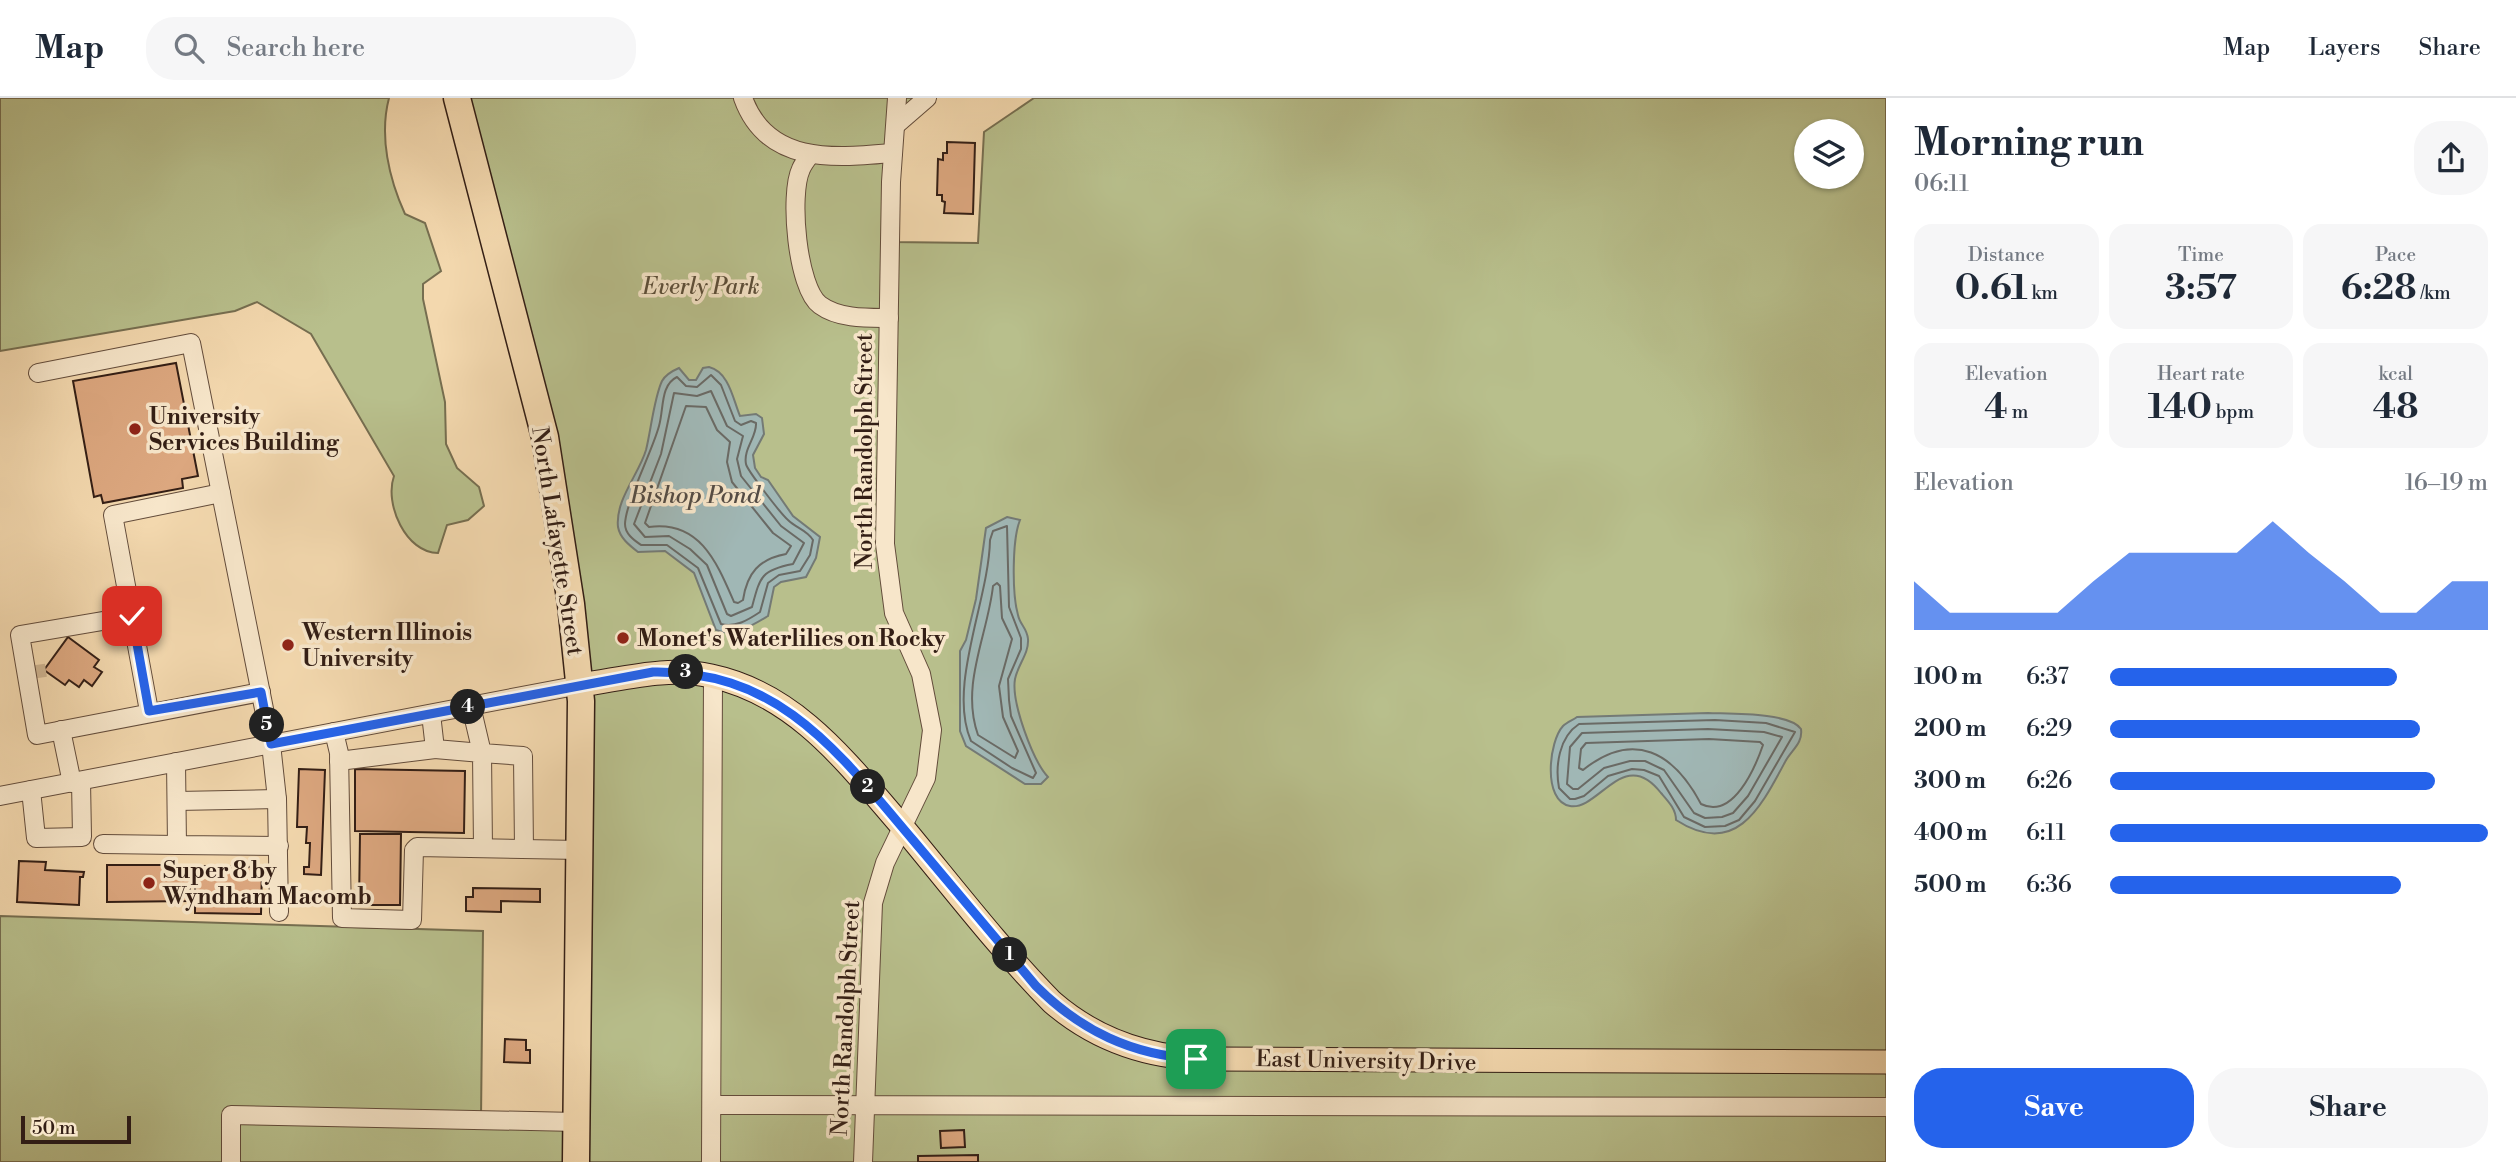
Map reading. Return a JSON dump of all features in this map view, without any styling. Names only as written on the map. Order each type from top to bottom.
[{"type":"highway","name":"North Lafayette Street","points":[[457,98],[545,437],[561,532],[580,685],[576,1162]]},
{"type":"main road","name":"East University Drive","points":[[580,685],[653,672],[713,676],[759,693],[807,723],[834,748],[1052,1002],[1070,1017],[1103,1037],[1158,1055],[1208,1059],[1430,1062],[1886,1062]]},
{"type":"street","points":[[743,98],[751,122],[778,142],[810,155],[893,153]]},
{"type":"street","name":"North Randolph Street","points":[[863,1162],[873,903],[885,863],[904,829],[926,778],[932,730],[921,674],[900,630],[887,579],[885,544],[893,153],[897,98]]},
{"type":"street","points":[[897,124],[927,98]]},
{"type":"street","points":[[810,155],[800,170],[796,202],[798,239],[806,286],[819,305],[839,314],[889,318]]},
{"type":"street","points":[[38,373],[191,343],[271,744],[277,799],[279,912]]},
{"type":"street","points":[[149,711],[113,515],[220,493]]},
{"type":"street","points":[[31,698],[39,686],[20,635],[132,616]]},
{"type":"street","points":[[32,665],[31,698],[37,735],[149,711],[261,692]]},
{"type":"street","points":[[711,1162],[713,676]]},
{"type":"street","points":[[0,796],[580,685]]},
{"type":"street","points":[[471,706],[482,753],[482,848]]},
{"type":"street","points":[[431,714],[435,748]]},
{"type":"street","points":[[31,790],[36,838],[82,837],[76,782],[61,730]]},
{"type":"street","points":[[334,732],[339,761],[342,918],[412,920],[416,847],[580,850]]},
{"type":"street","points":[[339,761],[435,748],[523,756],[524,849]]},
{"type":"street","points":[[176,762],[177,845]]},
{"type":"street","points":[[177,801],[277,799]]},
{"type":"street","points":[[103,844],[279,846]]},
{"type":"street","points":[[712,1105],[1886,1107]]},
{"type":"street","points":[[231,1162],[231,1115],[577,1122]]},
{"type":"green space","points":[[0,98],[389,98],[385,142],[394,186],[405,214],[425,223],[441,271],[423,284],[423,299],[445,402],[446,444],[457,468],[479,487],[484,506],[468,520],[447,525],[438,553],[416,545],[407,536],[395,513],[392,500],[394,476],[311,334],[257,302],[235,311],[0,351]]},
{"type":"green space","name":"Everly Park","points":[[458,98],[927,98],[897,124],[891,242],[978,243],[984,132],[1034,98],[1886,98],[1886,1162],[0,1162],[0,916],[483,931],[481,1119],[577,1122],[571,604]]},
{"type":"water","name":"Bishop Pond","points":[[709,367],[726,380],[740,416],[756,414],[762,418],[764,434],[753,455],[755,468],[761,477],[768,480],[793,516],[820,537],[816,558],[806,577],[781,582],[774,587],[768,616],[743,629],[729,632],[716,630],[694,573],[665,551],[638,552],[623,538],[618,527],[620,507],[646,450],[662,381],[665,376],[679,368],[689,380],[696,380],[703,368]]},
{"type":"water","points":[[1007,517],[1020,520],[1014,553],[1015,594],[1019,618],[1028,639],[1027,649],[1015,679],[1016,702],[1024,731],[1048,777],[1041,784],[1025,784],[966,746],[960,731],[960,651],[966,640],[976,599],[986,528]]},
{"type":"water","points":[[1708,713],[1784,719],[1801,729],[1798,743],[1766,796],[1743,823],[1730,831],[1714,834],[1697,830],[1676,820],[1673,809],[1661,793],[1648,780],[1635,775],[1612,783],[1581,805],[1570,806],[1561,802],[1555,793],[1551,770],[1554,744],[1563,726],[1577,717]]},
{"type":"building","points":[[947,142],[975,143],[973,214],[944,213],[945,202],[942,201],[942,195],[937,195],[938,159],[943,160],[943,153],[947,153]]},
{"type":"building","name":"University Services Building","points":[[176,363],[198,476],[182,479],[183,488],[103,503],[101,495],[94,497],[73,381]]},
{"type":"building","points":[[68,637],[99,660],[94,667],[102,672],[92,686],[84,680],[79,687],[69,680],[65,685],[44,670]]},
{"type":"building","points":[[299,769],[325,770],[321,875],[304,874],[304,867],[309,867],[310,843],[306,843],[307,827],[297,827]]},
{"type":"building","points":[[355,769],[465,771],[464,833],[355,831]]},
{"type":"building","points":[[360,834],[401,834],[400,905],[359,905]]},
{"type":"building","points":[[19,861],[46,862],[45,870],[84,872],[83,877],[80,877],[79,905],[17,902]]},
{"type":"building","name":"Super 8 by Wyndham Macomb","points":[[107,865],[190,865],[190,901],[107,902]]},
{"type":"building","points":[[195,866],[262,867],[261,914],[195,913]]},
{"type":"building","points":[[473,888],[540,889],[540,902],[501,901],[501,912],[466,911],[466,897],[473,897]]},
{"type":"building","points":[[505,1039],[526,1040],[526,1050],[530,1050],[530,1063],[504,1062]]},
{"type":"building","points":[[964,1130],[965,1147],[941,1148],[940,1131]]},
{"type":"building","points":[[978,1155],[978,1162],[918,1162],[918,1156]]},
{"type":"tunnel","points":[[36,665],[38,678]]},
{"type":"place","name":"University Services Building","points":[[135,429]]},
{"type":"place","name":"Monet's Waterlilies on Rocky","points":[[623,638]]},
{"type":"place","name":"Western Illinois University","points":[[288,645]]},
{"type":"place","name":"Super 8 by Wyndham Macomb","points":[[149,883]]},
{"type":"route","points":[[132,616],[149,711],[261,692],[271,744],[653,672],[710,676],[759,693],[807,723],[834,748],[1052,1002],[1086,1028],[1103,1037],[1158,1055],[1196,1059]]}]
